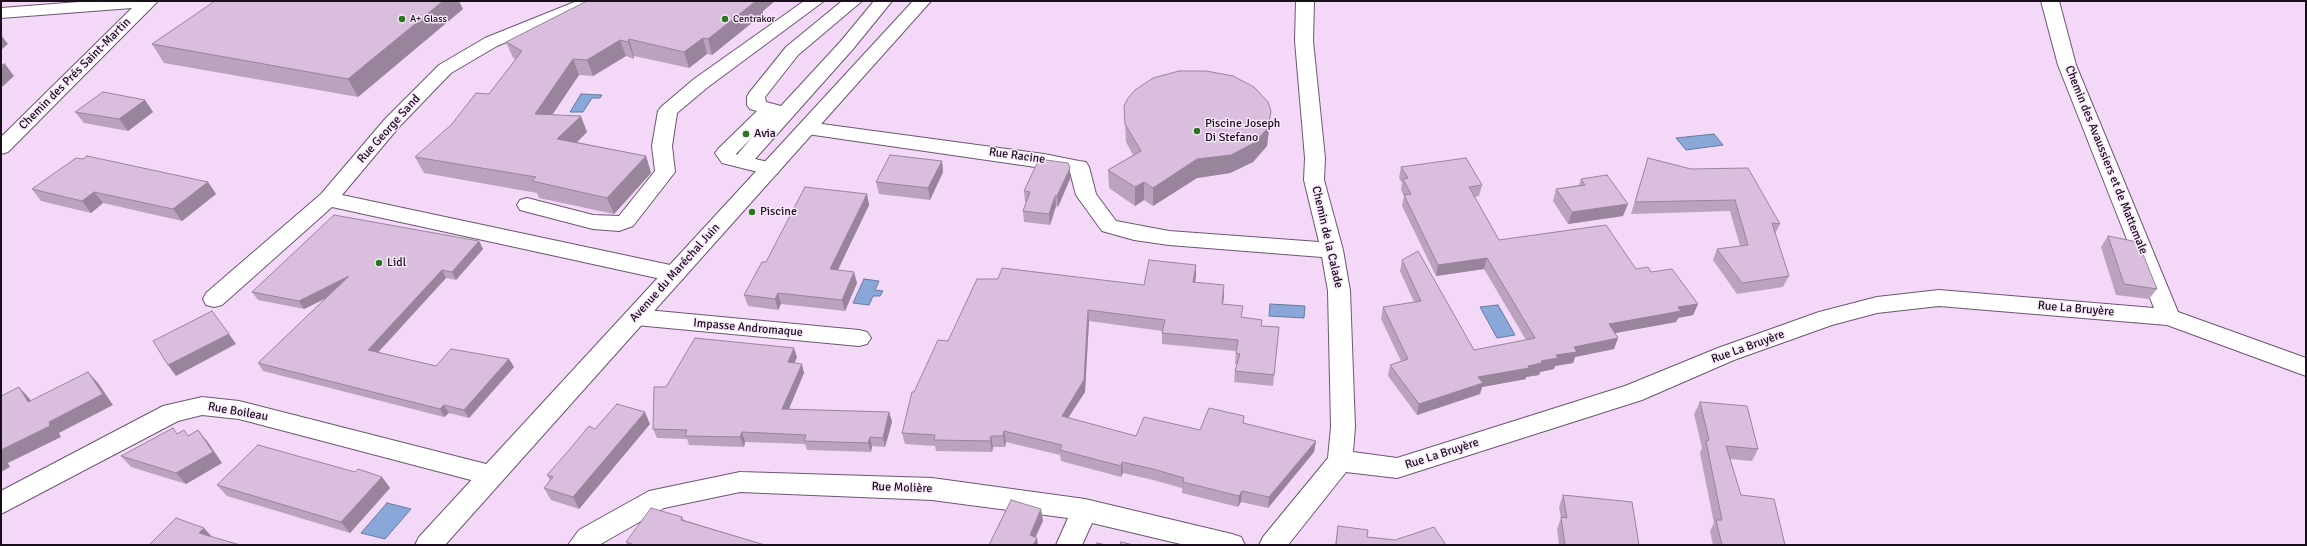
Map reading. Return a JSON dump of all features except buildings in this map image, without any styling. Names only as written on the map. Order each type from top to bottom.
[{"type":"street","points":[[1,12],[148,1]]},
{"type":"street","name":"Chemin des Prés Saint-Martin","points":[[1,148],[148,1]]},
{"type":"street","name":"Rue George Sand","points":[[214,299],[328,199],[392,123],[445,69],[491,42],[592,1]]},
{"type":"street","points":[[527,205],[593,222],[618,224],[626,221],[665,172],[662,146],[668,111],[701,83],[815,1]]},
{"type":"street","points":[[776,111],[757,106],[756,97],[792,51],[853,1]]},
{"type":"street","points":[[770,169],[740,163],[729,159],[725,153],[776,111],[850,39],[883,1]]},
{"type":"street","name":"Avenue du Maréchal Juin","points":[[428,545],[922,1]]},
{"type":"street","name":"Chemin de la Calade","points":[[1305,1],[1304,41],[1315,158],[1314,180],[1332,250],[1339,291],[1343,427],[1340,461]]},
{"type":"street","name":"Chemin des Avaussiers et de Mattemale","points":[[2050,1],[2066,65],[2170,317]]},
{"type":"street","points":[[815,32],[850,39]]},
{"type":"street","name":"Rue Racine","points":[[807,128],[1044,160],[1079,167],[1086,195],[1109,226],[1134,234],[1332,250]]},
{"type":"street","points":[[328,199],[675,274]]},
{"type":"street","name":"Rue La Bruyère","points":[[1340,461],[1397,468],[1632,393],[1734,351],[1827,318],[1877,305],[1939,298],[2170,317],[2306,367]]},
{"type":"street","name":"Impasse Andromaque","points":[[636,317],[860,338]]},
{"type":"street","name":"Rue Boileau","points":[[1,503],[172,413],[202,406],[239,410],[490,475]]},
{"type":"street","points":[[1272,545],[1340,461]]},
{"type":"street","name":"Rue Molière","points":[[581,545],[588,538],[658,499],[740,482],[932,489],[1085,510],[1232,545]]},
{"type":"street","points":[[1069,545],[1085,510]]},
{"type":"water","points":[[581,94],[602,95],[600,98],[592,98],[583,112],[570,112]]},
{"type":"water","points":[[1714,134],[1723,145],[1686,150],[1676,138]]},
{"type":"water","points":[[864,279],[879,281],[875,290],[883,291],[880,296],[873,296],[869,305],[853,303]]},
{"type":"water","points":[[1270,304],[1305,306],[1304,318],[1269,316]]},
{"type":"water","points":[[1498,305],[1515,335],[1497,338],[1480,307]]},
{"type":"water","points":[[387,503],[411,509],[385,539],[361,533]]},
{"type":"place","name":"A+ Glass","points":[[402,19]]},
{"type":"place","name":"Centrakor","points":[[725,19]]},
{"type":"place","name":"Piscine Joseph Di Stefano","points":[[1197,131]]},
{"type":"place","name":"Avia","points":[[746,134]]},
{"type":"place","name":"Piscine","points":[[752,212]]},
{"type":"place","name":"Lidl","points":[[379,263]]}]
